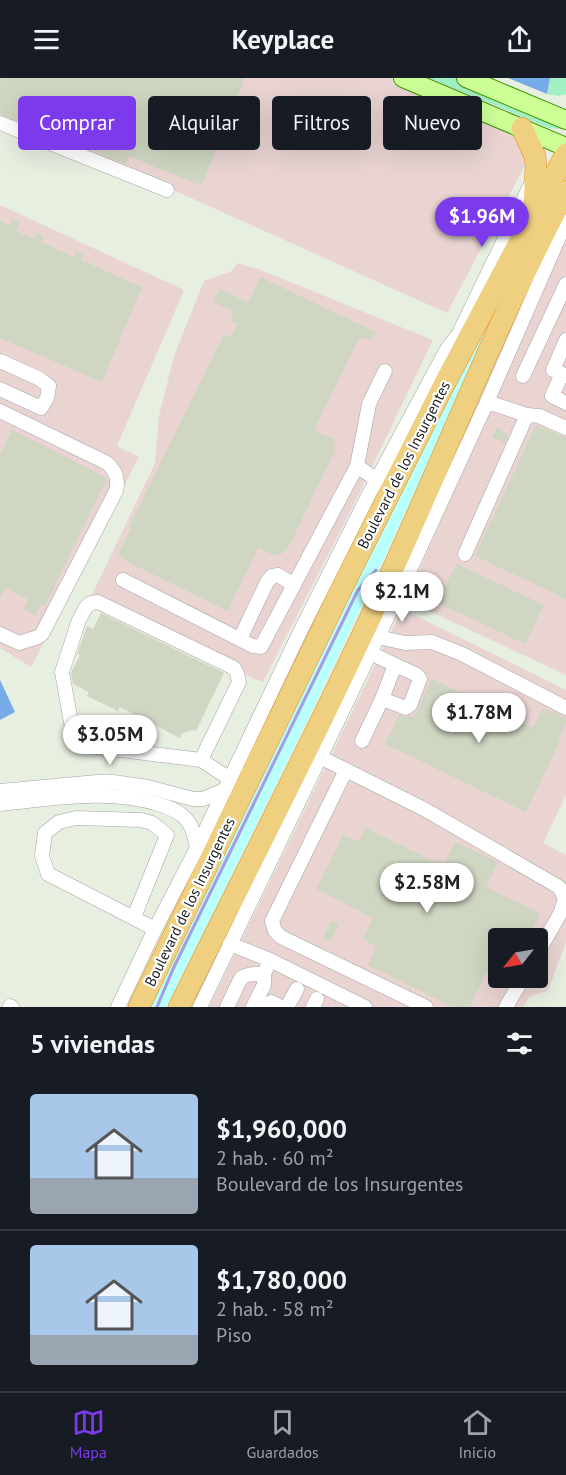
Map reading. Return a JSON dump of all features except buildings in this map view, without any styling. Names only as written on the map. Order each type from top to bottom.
[{"type":"highway","points":[[522,128],[535,156],[534,214]]},
{"type":"highway","name":"Boulevard de los Insurgentes","points":[[139,1007],[344,584],[477,320],[566,154]]},
{"type":"highway","name":"Boulevard de los Insurgentes","points":[[179,1007],[344,673],[396,562],[519,283],[566,190]]},
{"type":"main road","points":[[402,78],[566,147]]},
{"type":"main road","points":[[467,78],[566,120]]},
{"type":"street","points":[[0,123],[166,190]]},
{"type":"street","points":[[118,1007],[299,634],[439,361],[457,336],[536,174]]},
{"type":"street","points":[[200,1007],[378,637],[487,402],[566,222]]},
{"type":"street","points":[[523,376],[562,300],[566,284]]},
{"type":"street","points":[[457,336],[477,320]]},
{"type":"street","points":[[566,340],[560,373],[552,396],[566,403]]},
{"type":"street","points":[[531,360],[560,373]]},
{"type":"street","points":[[0,361],[38,378],[49,386],[47,398],[41,408],[0,389]]},
{"type":"street","points":[[123,580],[253,646],[261,647],[357,466],[369,404],[385,371]]},
{"type":"street","points":[[487,402],[527,415],[539,416],[566,428]]},
{"type":"street","points":[[0,411],[107,464],[115,473],[117,485],[116,491],[42,634],[19,643],[0,634]]},
{"type":"street","points":[[465,554],[527,415]]},
{"type":"street","points":[[357,466],[377,480]]},
{"type":"street","points":[[240,639],[272,576],[278,575],[294,585]]},
{"type":"street","points":[[201,760],[239,682],[234,668],[98,602],[91,603],[79,620],[62,672],[75,739],[96,747],[201,760],[227,784]]},
{"type":"street","points":[[378,637],[405,643],[432,642],[462,654],[566,708]]},
{"type":"street","points":[[370,653],[417,675],[420,679],[410,705],[406,708],[382,699]]},
{"type":"street","points":[[362,741],[395,665]]},
{"type":"street","points":[[320,757],[424,809],[559,887],[565,898],[561,912],[548,935]]},
{"type":"street","points":[[346,770],[272,921],[275,931],[281,937],[426,1007]]},
{"type":"street","points":[[0,804],[30,795],[96,782],[148,787],[193,799],[203,799],[227,784]]},
{"type":"street","points":[[0,791],[30,795],[115,796],[146,800],[175,810],[186,819],[193,832],[196,848]]},
{"type":"street","points":[[134,917],[167,835],[152,823],[141,820],[76,818],[59,822],[45,832],[42,856],[48,873],[155,929]]},
{"type":"street","points":[[230,944],[270,960],[365,1007]]},
{"type":"street","points":[[253,1007],[264,986],[264,974],[270,960]]},
{"type":"street","points":[[227,1007],[241,978],[250,974],[264,974]]},
{"type":"street","points":[[506,1007],[517,988]]},
{"type":"street","points":[[286,1007],[297,989]]},
{"type":"street","points":[[262,1007],[271,1002],[281,1007]]},
{"type":"shaded area","points":[[0,78],[481,78],[481,96],[383,96],[383,150],[482,150],[482,108],[517,125],[531,154],[447,313],[124,168],[78,150],[136,150],[136,96],[18,96],[18,126],[0,119]]},
{"type":"shaded area","points":[[508,78],[550,78],[547,94]]},
{"type":"shaded area","points":[[0,205],[184,290],[117,446],[139,457],[31,667],[0,648]]},
{"type":"shaded area","points":[[566,234],[566,675],[406,600]]},
{"type":"shaded area","points":[[237,263],[258,269],[433,340],[356,500],[263,682],[91,597],[155,463],[159,416],[174,356],[204,281],[232,271]]},
{"type":"shaded area","points":[[497,304],[379,570],[167,1007],[144,1007],[212,866]]},
{"type":"shaded area","points":[[402,609],[566,690],[566,795],[543,843],[566,855],[566,942],[548,991],[530,996],[523,1007],[209,1007]]},
{"type":"shaded area","points":[[0,680],[15,712],[0,720]]},
{"type":"green space","points":[[429,78],[456,78],[565,122],[565,128],[549,128],[482,100],[482,96],[472,96]]},
{"type":"green space","points":[[550,78],[566,78],[566,94],[558,96],[547,94]]},
{"type":"waterway","points":[[157,1007],[173,969],[358,590],[376,570]]}]
